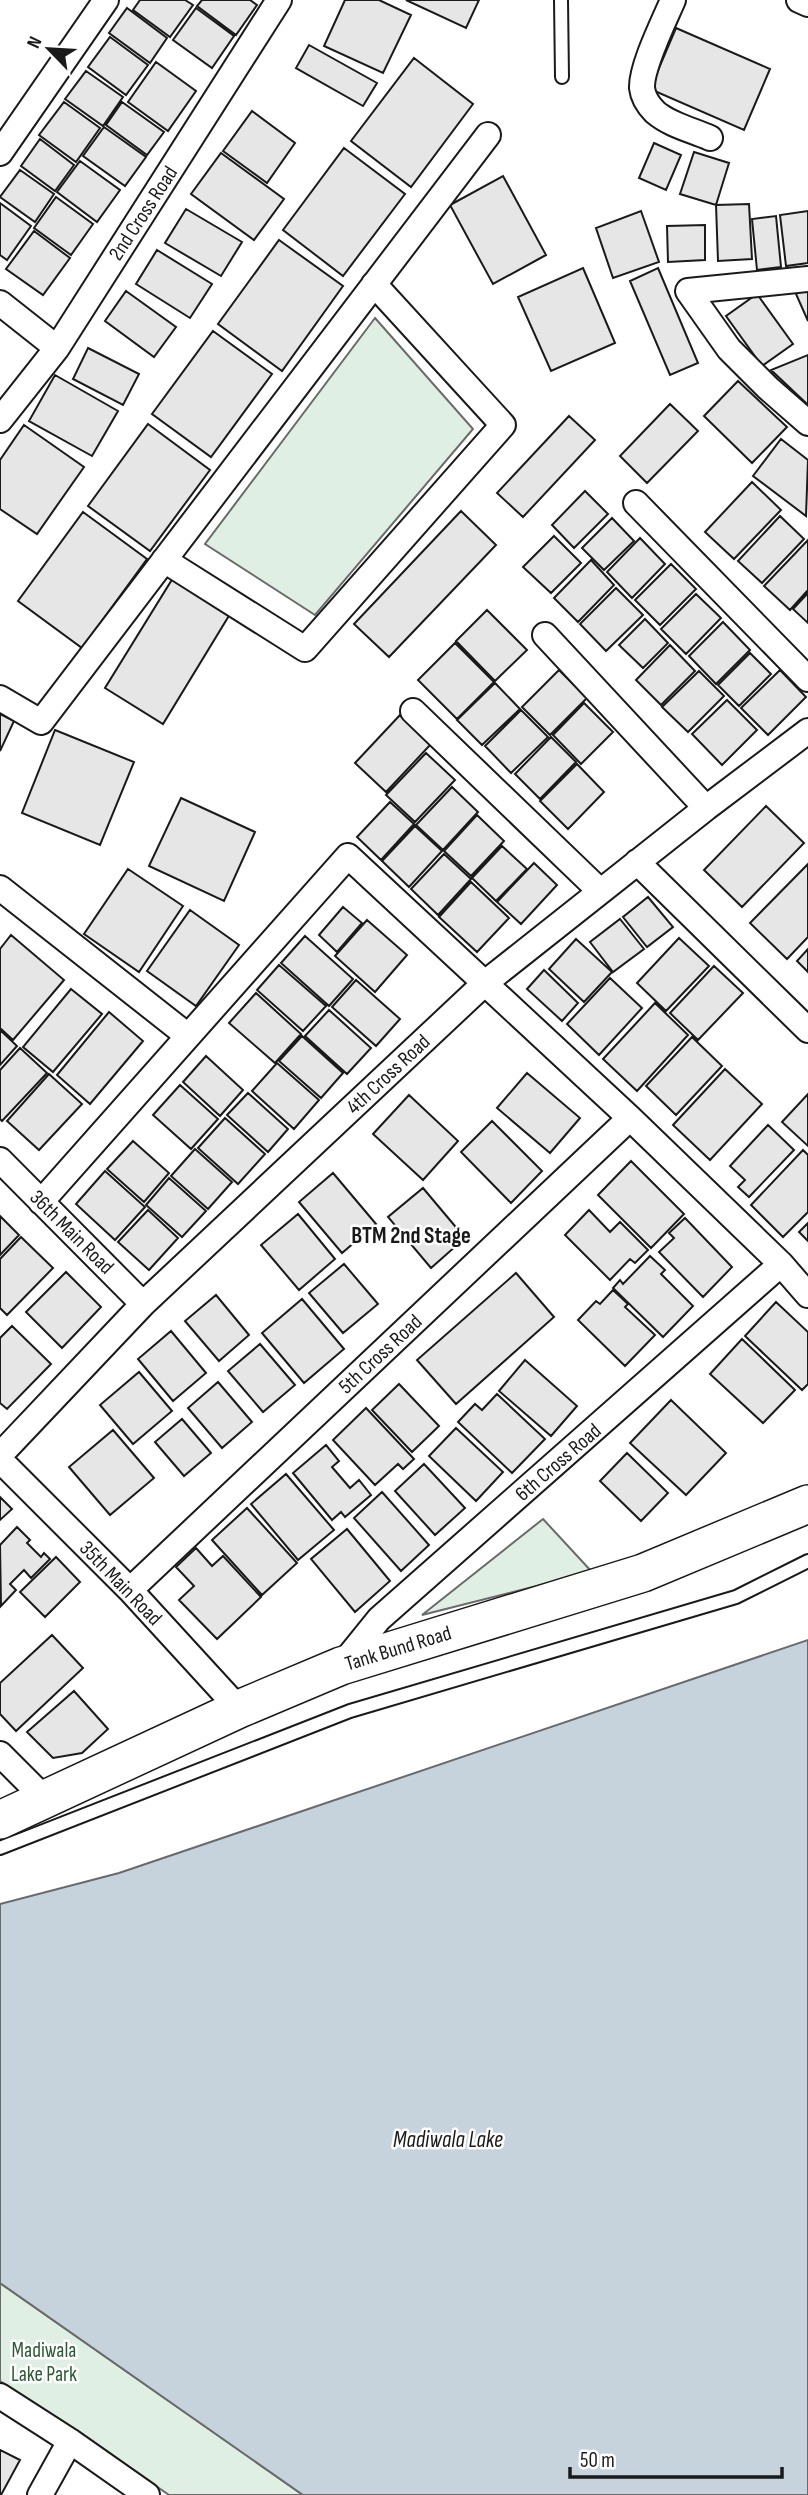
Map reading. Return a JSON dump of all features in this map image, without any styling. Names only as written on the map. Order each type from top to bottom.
[{"type":"main road","name":"Tank Bund Road","points":[[0,1820],[239,1709],[341,1666],[643,1573],[808,1504]]},
{"type":"street","points":[[0,153],[106,0]]},
{"type":"street","name":"2nd Cross Road","points":[[0,420],[57,348],[279,0]]},
{"type":"street","points":[[673,0],[649,57],[642,88],[646,101],[656,113],[710,138]]},
{"type":"street","points":[[799,0],[808,4]]},
{"type":"street","points":[[0,698],[41,722],[488,135]]},
{"type":"street","points":[[808,279],[688,291],[729,349],[808,423]]},
{"type":"street","points":[[164,560],[305,649],[503,425],[374,284]]},
{"type":"street","points":[[0,303],[57,348]]},
{"type":"street","points":[[636,503],[808,679]]},
{"type":"street","points":[[545,635],[706,808]]},
{"type":"street","points":[[413,711],[600,891]]},
{"type":"street","name":"4th Cross Road","points":[[0,1458],[143,1304],[485,983],[808,731]]},
{"type":"street","points":[[41,1202],[348,856],[630,1118],[781,1264],[808,1295]]},
{"type":"street","points":[[637,862],[808,1030]]},
{"type":"street","points":[[0,888],[188,1037]]},
{"type":"street","name":"5th Cross Road","points":[[130,1590],[630,1118]]},
{"type":"street","name":"36th Main Road","points":[[0,1160],[143,1304]]},
{"type":"street","name":"6th Cross Road","points":[[341,1666],[379,1619],[781,1264]]},
{"type":"street","name":"35th Main Road","points":[[0,1458],[130,1590],[239,1709]]},
{"type":"street","points":[[0,1754],[46,1800]]},
{"type":"street","points":[[0,2396],[71,2441],[147,2495]]},
{"type":"street","points":[[40,2495],[71,2441]]},
{"type":"lane","points":[[561,0],[562,77]]},
{"type":"lane","points":[[0,1848],[349,1711],[736,1597],[808,1561]]},
{"type":"green space","points":[[375,318],[473,429],[315,615],[205,544]]},
{"type":"green space","points":[[543,1519],[592,1572],[422,1615]]},
{"type":"green space","name":"Madiwala Lake Park","points":[[0,2283],[303,2495],[169,2495],[0,2381]]},
{"type":"water","name":"Madiwala Lake","points":[[808,1640],[808,2495],[303,2495],[0,2283],[0,1904],[119,1873]]},
{"type":"building","points":[[140,0],[185,0],[193,5],[170,37],[133,10]]},
{"type":"building","points":[[202,0],[250,0],[257,5],[236,35],[197,6]]},
{"type":"building","points":[[345,0],[379,0],[411,15],[383,73],[324,46]]},
{"type":"building","points":[[406,0],[479,0],[466,28]]},
{"type":"building","points":[[127,8],[167,38],[150,63],[109,33]]},
{"type":"building","points":[[196,8],[234,36],[212,68],[173,40]]},
{"type":"building","points":[[676,28],[770,69],[744,130],[650,89]]},
{"type":"building","points":[[110,37],[148,65],[126,95],[88,67]]},
{"type":"building","points":[[309,45],[377,83],[363,106],[296,68]]},
{"type":"building","points":[[414,58],[473,104],[411,187],[351,141]]},
{"type":"building","points":[[156,62],[196,91],[168,131],[128,102]]},
{"type":"building","points":[[86,71],[123,97],[103,126],[65,99]]},
{"type":"building","points":[[64,102],[100,128],[76,162],[39,135]]},
{"type":"building","points":[[122,102],[164,132],[147,155],[106,125]]},
{"type":"building","points":[[252,111],[295,143],[267,183],[223,151]]},
{"type":"building","points":[[104,127],[146,157],[125,186],[83,156]]},
{"type":"building","points":[[40,139],[74,165],[55,191],[21,166]]},
{"type":"building","points":[[654,143],[681,155],[666,190],[639,178]]},
{"type":"building","points":[[344,148],[405,194],[343,276],[283,230]]},
{"type":"building","points":[[694,152],[729,163],[716,205],[680,194]]},
{"type":"building","points":[[221,153],[284,199],[254,240],[191,194]]},
{"type":"building","points":[[80,161],[120,190],[97,222],[57,192]]},
{"type":"building","points":[[20,170],[54,194],[35,222],[0,197]]},
{"type":"building","points":[[503,176],[546,255],[493,284],[450,205]]},
{"type":"building","points":[[56,197],[93,224],[71,255],[34,228]]},
{"type":"building","points":[[0,203],[31,226],[7,260],[0,255]]},
{"type":"building","points":[[749,204],[752,259],[718,261],[716,205]]},
{"type":"building","points":[[186,209],[242,242],[221,276],[165,243]]},
{"type":"building","points":[[641,211],[659,262],[613,278],[596,228]]},
{"type":"building","points":[[808,211],[808,263],[786,266],[780,215]]},
{"type":"building","points":[[776,216],[781,267],[757,270],[752,219]]},
{"type":"building","points":[[705,225],[705,260],[668,262],[667,226]]},
{"type":"building","points":[[34,231],[70,258],[43,295],[6,269]]},
{"type":"building","points":[[279,240],[343,286],[282,371],[218,324]]},
{"type":"building","points":[[157,250],[212,284],[190,318],[136,284]]},
{"type":"building","points":[[583,268],[615,343],[551,371],[518,297]]},
{"type":"building","points":[[658,268],[698,363],[670,375],[630,281]]},
{"type":"building","points":[[808,288],[808,321],[796,294]]},
{"type":"building","points":[[126,291],[176,327],[154,357],[105,321]]},
{"type":"building","points":[[757,294],[793,344],[762,366],[726,316]]},
{"type":"building","points":[[213,331],[272,374],[211,457],[152,414]]},
{"type":"building","points":[[88,348],[139,374],[123,405],[73,379]]},
{"type":"building","points":[[808,355],[808,405],[771,370]]},
{"type":"building","points":[[55,375],[118,411],[92,456],[29,421]]},
{"type":"building","points":[[738,381],[787,427],[752,463],[704,416]]},
{"type":"building","points":[[670,404],[698,431],[647,483],[620,456]]},
{"type":"building","points":[[569,416],[595,440],[523,517],[497,493]]},
{"type":"building","points":[[148,424],[210,470],[150,551],[88,506]]},
{"type":"building","points":[[24,425],[84,467],[37,534],[0,509],[0,460]]},
{"type":"building","points":[[781,439],[808,460],[806,516],[753,476]]},
{"type":"building","points":[[752,482],[781,510],[734,559],[705,532]]},
{"type":"building","points":[[585,491],[608,514],[574,548],[552,525]]},
{"type":"building","points":[[461,511],[496,545],[389,657],[354,624]]},
{"type":"building","points":[[83,512],[147,559],[82,648],[18,601]]},
{"type":"building","points":[[780,516],[804,539],[762,583],[738,561]]},
{"type":"building","points":[[612,518],[634,541],[604,570],[582,548]]},
{"type":"building","points":[[554,536],[581,563],[551,593],[523,567]]},
{"type":"building","points":[[640,538],[665,564],[632,598],[607,572]]},
{"type":"building","points":[[808,540],[808,590],[790,610],[764,586]]},
{"type":"building","points":[[591,560],[614,585],[578,622],[554,598]]},
{"type":"building","points":[[671,564],[696,589],[660,625],[635,600]]},
{"type":"building","points":[[173,578],[230,614],[163,724],[105,688]]},
{"type":"building","points":[[616,588],[643,615],[606,651],[580,624]]},
{"type":"building","points":[[808,593],[808,623],[793,609]]},
{"type":"building","points":[[696,594],[721,618],[686,654],[661,629]]},
{"type":"building","points":[[487,610],[527,650],[495,681],[456,641]]},
{"type":"building","points":[[645,619],[668,643],[643,668],[619,645]]},
{"type":"building","points":[[723,622],[750,650],[716,684],[689,656]]},
{"type":"building","points":[[455,643],[494,682],[457,719],[418,680]]},
{"type":"building","points":[[670,645],[695,671],[661,705],[636,680]]},
{"type":"building","points":[[750,653],[771,674],[739,706],[718,685]]},
{"type":"building","points":[[559,670],[587,698],[550,735],[522,707]]},
{"type":"building","points":[[780,670],[806,697],[768,735],[741,708]]},
{"type":"building","points":[[699,671],[724,696],[688,732],[662,707]]},
{"type":"building","points":[[495,683],[520,709],[482,745],[457,720]]},
{"type":"building","points":[[727,700],[757,730],[722,765],[692,734]]},
{"type":"building","points":[[584,703],[613,732],[581,764],[553,735]]},
{"type":"building","points":[[521,710],[548,737],[511,773],[485,746]]},
{"type":"building","points":[[0,714],[14,721],[0,751]]},
{"type":"building","points":[[400,715],[431,744],[386,792],[355,763]]},
{"type":"building","points":[[55,730],[134,762],[100,845],[22,813]]},
{"type":"building","points":[[551,737],[576,762],[540,799],[515,774]]},
{"type":"building","points":[[426,753],[455,780],[415,822],[386,795]]},
{"type":"building","points":[[577,764],[604,792],[568,829],[540,801]]},
{"type":"building","points":[[452,787],[478,812],[443,850],[416,825]]},
{"type":"building","points":[[181,798],[255,832],[224,901],[149,866]]},
{"type":"building","points":[[390,802],[414,824],[381,860],[357,837]]},
{"type":"building","points":[[766,806],[804,843],[742,907],[704,870]]},
{"type":"building","points":[[477,815],[504,841],[471,876],[444,851]]},
{"type":"building","points":[[415,826],[442,851],[409,887],[382,861]]},
{"type":"building","points":[[502,846],[527,869],[496,901],[472,878]]},
{"type":"building","points":[[444,854],[471,879],[438,915],[411,889]]},
{"type":"building","points":[[534,863],[557,885],[521,924],[497,902]]},
{"type":"building","points":[[808,864],[808,937],[787,959],[750,923]]},
{"type":"building","points":[[128,869],[183,906],[139,972],[84,934]]},
{"type":"building","points":[[471,882],[509,918],[477,952],[439,917]]},
{"type":"building","points":[[648,897],[673,927],[647,947],[623,917]]},
{"type":"building","points":[[343,907],[362,923],[337,952],[319,935]]},
{"type":"building","points":[[190,910],[239,945],[196,1006],[147,971]]},
{"type":"building","points":[[620,919],[644,949],[613,972],[590,942]]},
{"type":"building","points":[[367,920],[407,955],[375,992],[335,956]]},
{"type":"building","points":[[11,935],[64,980],[13,1040],[0,1028],[0,949]]},
{"type":"building","points":[[305,936],[353,979],[329,1006],[281,963]]},
{"type":"building","points":[[679,938],[709,966],[666,1011],[637,983]]},
{"type":"building","points":[[576,939],[612,972],[584,1002],[549,969]]},
{"type":"building","points":[[808,949],[808,972],[797,961]]},
{"type":"building","points":[[279,965],[326,1006],[303,1031],[257,990]]},
{"type":"building","points":[[714,966],[743,993],[698,1040],[670,1013]]},
{"type":"building","points":[[544,970],[578,1003],[562,1021],[527,989]]},
{"type":"building","points":[[610,978],[642,1008],[599,1055],[567,1024]]},
{"type":"building","points":[[356,980],[400,1019],[376,1046],[332,1007]]},
{"type":"building","points":[[71,989],[102,1014],[53,1072],[23,1047]]},
{"type":"building","points":[[256,993],[301,1034],[275,1063],[229,1023]]},
{"type":"building","points":[[655,1003],[688,1035],[637,1091],[603,1059]]},
{"type":"building","points":[[329,1010],[371,1048],[347,1074],[305,1036]]},
{"type":"building","points":[[109,1012],[143,1041],[90,1104],[57,1075]]},
{"type":"building","points":[[0,1030],[17,1046],[0,1065]]},
{"type":"building","points":[[302,1036],[343,1073],[321,1098],[279,1061]]},
{"type":"building","points":[[692,1037],[722,1066],[676,1115],[646,1086]]},
{"type":"building","points":[[20,1048],[47,1073],[2,1121],[0,1070]]},
{"type":"building","points":[[206,1056],[243,1090],[220,1116],[183,1082]]},
{"type":"building","points":[[277,1063],[319,1100],[294,1129],[252,1091]]},
{"type":"building","points":[[725,1069],[762,1104],[710,1160],[673,1125]]},
{"type":"building","points":[[527,1073],[580,1118],[550,1153],[497,1108]]},
{"type":"building","points":[[49,1074],[82,1104],[39,1150],[7,1121]]},
{"type":"building","points":[[180,1085],[218,1119],[191,1149],[153,1115]]},
{"type":"building","points":[[248,1093],[288,1129],[268,1152],[227,1115]]},
{"type":"building","points":[[808,1094],[808,1146],[782,1122]]},
{"type":"building","points":[[409,1095],[458,1141],[423,1180],[373,1134]]},
{"type":"building","points":[[225,1118],[265,1154],[238,1184],[198,1148]]},
{"type":"building","points":[[492,1121],[542,1171],[511,1203],[461,1152]]},
{"type":"building","points":[[768,1125],[794,1150],[749,1197],[738,1187],[745,1180],[730,1166]]},
{"type":"building","points":[[133,1141],[169,1173],[144,1202],[107,1169]]},
{"type":"building","points":[[195,1149],[232,1182],[208,1209],[171,1176]]},
{"type":"building","points":[[803,1150],[808,1155],[808,1212],[783,1237],[751,1205]]},
{"type":"building","points":[[631,1161],[684,1214],[651,1248],[598,1195]]},
{"type":"building","points":[[105,1171],[145,1207],[115,1240],[76,1204]]},
{"type":"building","points":[[333,1173],[376,1224],[342,1253],[299,1202]]},
{"type":"building","points":[[169,1178],[206,1211],[182,1237],[146,1205]]},
{"type":"building","points":[[423,1188],[465,1238],[431,1268],[388,1217]]},
{"type":"building","points":[[148,1210],[178,1238],[149,1270],[118,1242]]},
{"type":"building","points":[[589,1210],[610,1232],[620,1222],[648,1250],[635,1263],[630,1259],[610,1280],[565,1235]]},
{"type":"building","points":[[298,1214],[335,1259],[299,1290],[261,1245]]},
{"type":"building","points":[[0,1216],[19,1235],[0,1255]]},
{"type":"building","points":[[685,1218],[732,1267],[703,1297],[659,1252],[674,1238],[669,1233]]},
{"type":"building","points":[[808,1223],[808,1241],[799,1232]]},
{"type":"building","points":[[21,1237],[53,1268],[7,1315],[0,1308],[0,1259]]},
{"type":"building","points":[[650,1256],[665,1270],[661,1274],[693,1306],[663,1337],[613,1288],[620,1280],[623,1284]]},
{"type":"building","points":[[344,1264],[378,1304],[343,1333],[309,1293]]},
{"type":"building","points":[[66,1272],[101,1307],[62,1348],[26,1312]]},
{"type":"building","points":[[516,1273],[554,1317],[456,1404],[417,1360]]},
{"type":"building","points":[[613,1290],[628,1304],[625,1307],[655,1335],[625,1366],[578,1320],[596,1301],[600,1304]]},
{"type":"building","points":[[216,1295],[249,1335],[219,1361],[185,1321]]},
{"type":"building","points":[[302,1299],[344,1349],[304,1383],[262,1333]]},
{"type":"building","points":[[776,1302],[808,1332],[808,1384],[802,1390],[745,1336]]},
{"type":"building","points":[[12,1326],[51,1364],[7,1409],[0,1403],[0,1338]]},
{"type":"building","points":[[171,1331],[206,1373],[173,1401],[138,1359]]},
{"type":"building","points":[[742,1339],[795,1390],[763,1423],[710,1374]]},
{"type":"building","points":[[260,1344],[295,1385],[263,1412],[228,1371]]},
{"type":"building","points":[[525,1360],[577,1406],[551,1436],[499,1391]]},
{"type":"building","points":[[139,1372],[172,1411],[133,1444],[100,1405]]},
{"type":"building","points":[[218,1382],[252,1422],[222,1448],[188,1408]]},
{"type":"building","points":[[399,1384],[439,1426],[412,1452],[372,1410]]},
{"type":"building","points":[[497,1394],[545,1439],[512,1473],[458,1422],[475,1404],[482,1410]]},
{"type":"building","points":[[671,1400],[726,1453],[686,1495],[630,1443]]},
{"type":"building","points":[[366,1408],[414,1459],[403,1469],[398,1464],[375,1485],[333,1440]]},
{"type":"building","points":[[182,1419],[211,1453],[184,1476],[155,1442]]},
{"type":"building","points":[[456,1428],[503,1472],[476,1501],[429,1456]]},
{"type":"building","points":[[113,1430],[154,1478],[110,1515],[69,1467]]},
{"type":"building","points":[[326,1445],[339,1461],[332,1467],[350,1488],[359,1480],[371,1495],[345,1517],[341,1512],[332,1520],[293,1473]]},
{"type":"building","points":[[627,1453],[668,1493],[641,1521],[600,1481]]},
{"type":"building","points":[[424,1464],[465,1508],[435,1535],[395,1491]]},
{"type":"building","points":[[286,1474],[334,1530],[298,1560],[251,1504]]},
{"type":"building","points":[[382,1492],[429,1545],[401,1571],[354,1518]]},
{"type":"building","points":[[0,1497],[12,1509],[0,1520]]},
{"type":"building","points":[[247,1508],[297,1563],[262,1595],[212,1540]]},
{"type":"building","points":[[17,1527],[30,1540],[27,1543],[41,1557],[44,1553],[50,1559],[31,1578],[24,1570],[10,1584],[16,1590],[1,1606],[0,1545]]},
{"type":"building","points":[[347,1529],[390,1581],[355,1612],[311,1559]]},
{"type":"building","points":[[196,1548],[212,1566],[223,1556],[261,1597],[217,1639],[179,1600],[194,1586],[176,1567]]},
{"type":"building","points":[[56,1557],[80,1582],[45,1617],[20,1592]]},
{"type":"building","points":[[52,1635],[83,1668],[16,1731],[0,1714],[0,1683]]},
{"type":"building","points":[[74,1691],[108,1729],[82,1753],[53,1758],[27,1732]]},
{"type":"building","points":[[0,2450],[20,2460],[1,2495],[0,2495]]},
{"type":"district","name":"BTM 2nd Stage","points":[[411,1235]]}]
